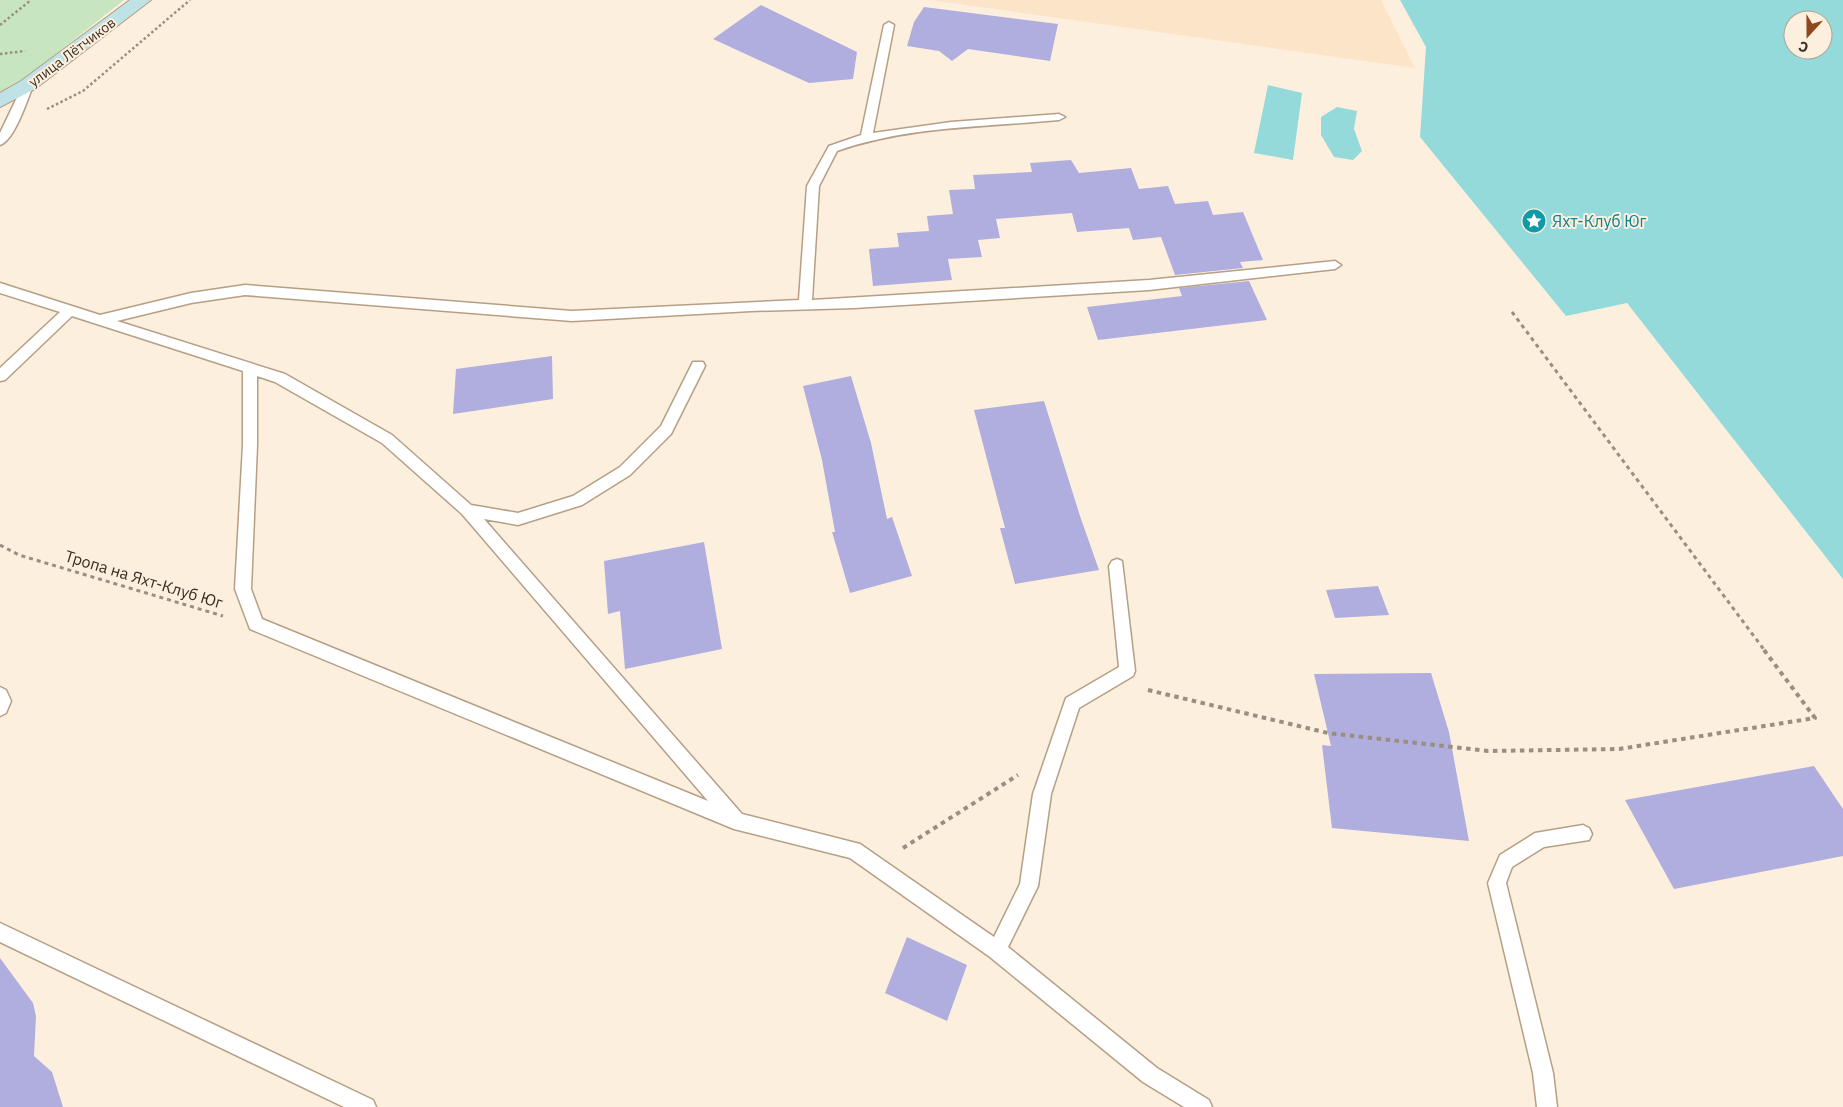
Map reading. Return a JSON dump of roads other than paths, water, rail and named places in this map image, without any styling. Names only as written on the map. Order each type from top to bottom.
[{"type":"main road","name":"улица Лётчиков","points":[[0,101],[28,86],[142,0]]},
{"type":"lane","points":[[866,137],[889,25]]},
{"type":"lane","points":[[0,141],[9,129],[28,86]]},
{"type":"lane","points":[[805,304],[812,186],[833,148],[866,137],[951,126],[1059,117]]},
{"type":"lane","points":[[101,320],[191,298],[245,290],[416,302],[572,316],[805,304],[854,304],[1150,285],[1335,265]]},
{"type":"lane","points":[[0,288],[280,378],[387,439],[467,510],[737,821]]},
{"type":"lane","points":[[0,376],[70,310]]},
{"type":"lane","points":[[467,510],[518,519],[577,501],[625,471],[666,430],[698,366]]},
{"type":"lane","points":[[250,369],[250,445],[243,589],[256,624],[737,821],[854,850],[997,950],[1150,1075],[1202,1107]]},
{"type":"lane","points":[[997,950],[1029,886],[1042,794],[1072,703],[1128,672],[1117,566]]},
{"type":"lane","points":[[0,695],[3,701],[0,708]]},
{"type":"lane","points":[[1548,1107],[1543,1073],[1497,883],[1506,861],[1542,839],[1583,834]]},
{"type":"lane","points":[[0,932],[366,1107]]},
{"type":"water","points":[[1400,0],[1843,0],[1843,579],[1627,303],[1566,316],[1420,137],[1426,47]]},
{"type":"water","points":[[1268,85],[1302,93],[1293,160],[1254,153]]},
{"type":"water","points":[[1337,107],[1357,111],[1354,129],[1362,151],[1353,160],[1334,157],[1321,135],[1321,117]]},
{"type":"place","name":"Яхт-Клуб Юг","points":[[1534,221]]}]
